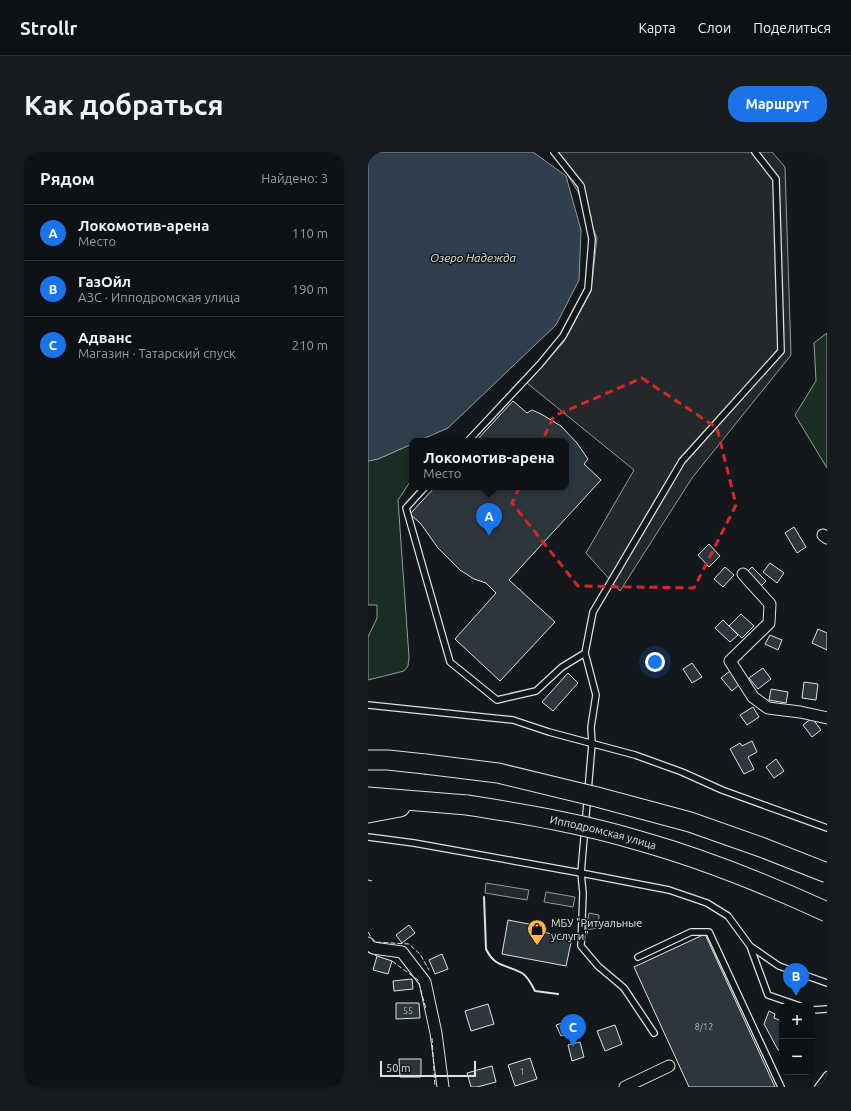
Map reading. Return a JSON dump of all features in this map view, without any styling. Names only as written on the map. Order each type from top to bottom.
[{"type":"highway","points":[[368,755],[388,760]]},
{"type":"highway","points":[[368,760],[388,760],[498,773],[690,822],[761,847],[827,873]]},
{"type":"highway","name":"Ипподромская улица","points":[[368,797],[467,805],[544,818],[639,840],[689,856],[788,894],[827,912]]},
{"type":"highway","points":[[368,813],[434,802]]},
{"type":"street","points":[[743,574],[770,604],[769,623],[730,661],[753,697],[768,708],[800,712],[827,718]]},
{"type":"street","points":[[368,942],[373,948],[402,952],[425,982],[436,1033],[443,1087]]},
{"type":"street","points":[[625,1087],[669,1066]]},
{"type":"lane","points":[[471,438],[540,364],[563,336],[588,289],[592,239],[581,186],[554,152]]},
{"type":"lane","points":[[654,1033],[624,988],[598,966],[581,946],[584,893],[581,873],[592,744],[592,727],[596,695],[585,653],[593,612],[682,461],[781,352],[776,179],[755,152]]},
{"type":"lane","points":[[422,490],[406,508],[450,662],[497,700],[536,691],[562,667],[585,653]]},
{"type":"lane","points":[[368,705],[513,720],[592,744],[635,755],[682,772],[722,790],[827,828]]},
{"type":"lane","points":[[368,838],[414,843],[581,873],[669,890],[707,903],[728,916],[750,946],[768,995],[791,1003]]},
{"type":"lane","points":[[638,957],[691,932],[709,932],[781,1087]]},
{"type":"lane","points":[[750,946],[779,966],[827,983]]},
{"type":"lane","points":[[815,1010],[827,1009]]},
{"type":"lane","points":[[818,1087],[827,1075]]},
{"type":"highlighted area","points":[[642,378],[717,428],[736,505],[694,588],[578,586],[512,503],[554,416]]},
{"type":"green space","points":[[827,333],[827,468],[795,415],[816,381],[814,343]]},
{"type":"green space","points":[[409,445],[409,484],[398,500],[409,657],[408,666],[404,671],[368,680],[368,637],[377,618],[377,605],[368,605],[368,461],[378,459]]},
{"type":"shaded area","points":[[554,152],[772,152],[785,167],[791,355],[692,478],[620,591],[586,553],[634,470],[527,383],[563,343],[591,291],[597,238],[578,192]]},
{"type":"shaded area","points":[[486,883],[529,890],[527,900],[485,893]]},
{"type":"shaded area","points":[[546,892],[575,897],[573,907],[544,902]]},
{"type":"shaded area","points":[[589,913],[599,915],[598,928],[586,930]]},
{"type":"water","name":"Озеро Надежда","points":[[368,152],[533,152],[566,176],[581,230],[579,280],[556,325],[448,428],[425,438],[409,438],[409,445],[378,459],[368,461]]},
{"type":"building","points":[[513,401],[527,413],[532,410],[561,426],[577,443],[588,459],[584,464],[601,480],[509,580],[555,622],[500,681],[455,639],[496,593],[486,583],[474,579],[460,570],[438,548],[421,524],[410,514],[432,490],[569,490],[569,438],[479,438]]},
{"type":"building","points":[[794,527],[806,547],[797,553],[785,533]]},
{"type":"building","points":[[709,544],[720,556],[709,567],[698,555]]},
{"type":"building","points":[[770,563],[784,573],[777,583],[763,572]]},
{"type":"building","points":[[725,567],[734,575],[723,587],[714,579]]},
{"type":"building","points":[[752,567],[766,581],[760,587],[746,573]]},
{"type":"building","points":[[741,614],[754,626],[742,638],[729,626]]},
{"type":"building","points":[[723,620],[738,635],[730,642],[715,628]]},
{"type":"building","points":[[818,629],[827,633],[827,650],[812,643]]},
{"type":"building","points":[[770,635],[782,640],[778,650],[765,644]]},
{"type":"building","points":[[692,663],[702,677],[692,683],[683,669]]},
{"type":"building","points":[[763,668],[771,679],[758,689],[749,678]]},
{"type":"building","points":[[730,671],[740,684],[732,691],[721,678]]},
{"type":"building","points":[[568,673],[578,683],[553,711],[542,702]]},
{"type":"building","points":[[804,682],[818,684],[816,700],[802,698]]},
{"type":"building","points":[[771,689],[788,692],[786,703],[769,700]]},
{"type":"building","points":[[753,707],[759,717],[747,725],[740,715]]},
{"type":"building","points":[[812,718],[821,730],[812,737],[803,725]]},
{"type":"building","points":[[752,741],[757,752],[748,757],[754,769],[744,774],[730,749],[740,743],[742,746]]},
{"type":"building","points":[[776,759],[784,771],[774,778],[766,767]]},
{"type":"building","name":"МБУ \"Ритуальные услуги\"","points":[[508,920],[539,926],[538,931],[572,938],[566,966],[502,954]]},
{"type":"building","points":[[409,925],[415,933],[402,943],[396,935]]},
{"type":"building","points":[[705,934],[775,1087],[689,1087],[634,967]]},
{"type":"building","points":[[442,954],[448,969],[435,974],[429,960]]},
{"type":"building","points":[[377,956],[392,961],[388,974],[373,970]]},
{"type":"building","points":[[412,979],[413,989],[394,991],[393,981]]},
{"type":"building","points":[[396,1003],[419,1003],[420,1018],[396,1019]]},
{"type":"building","points":[[488,1004],[494,1024],[471,1031],[465,1011]]},
{"type":"building","points":[[769,1011],[775,1014],[774,1018],[779,1020],[779,1050],[778,1050],[764,1024]]},
{"type":"building","points":[[574,1019],[578,1029],[561,1036],[556,1025]]},
{"type":"building","points":[[615,1025],[622,1044],[605,1051],[597,1031]]},
{"type":"building","points":[[580,1042],[584,1057],[572,1061],[568,1045]]},
{"type":"building","points":[[530,1058],[537,1079],[515,1086],[508,1065]]},
{"type":"building","points":[[399,1059],[421,1059],[421,1077],[400,1077]]},
{"type":"building","points":[[492,1066],[496,1082],[471,1087],[467,1073]]},
{"type":"fence","points":[[368,880],[372,881]]},
{"type":"fence","points":[[368,932],[374,942],[409,944],[420,954],[429,970]]},
{"type":"fence","points":[[368,952],[377,956]]},
{"type":"fence","points":[[392,961],[418,980],[426,1009]]},
{"type":"fence","points":[[432,1038],[435,1087]]},
{"type":"wall","points":[[484,897],[486,949],[489,955],[497,963],[524,974],[535,991],[558,994]]},
{"type":"place","name":"Локомотив-арена","points":[[489,536]]},
{"type":"place","name":"МБУ \"Ритуальные услуги\"","points":[[537,946]]},
{"type":"place","name":"ГазОйл","points":[[796,996]]},
{"type":"place","name":"Адванс","points":[[573,1047]]}]
